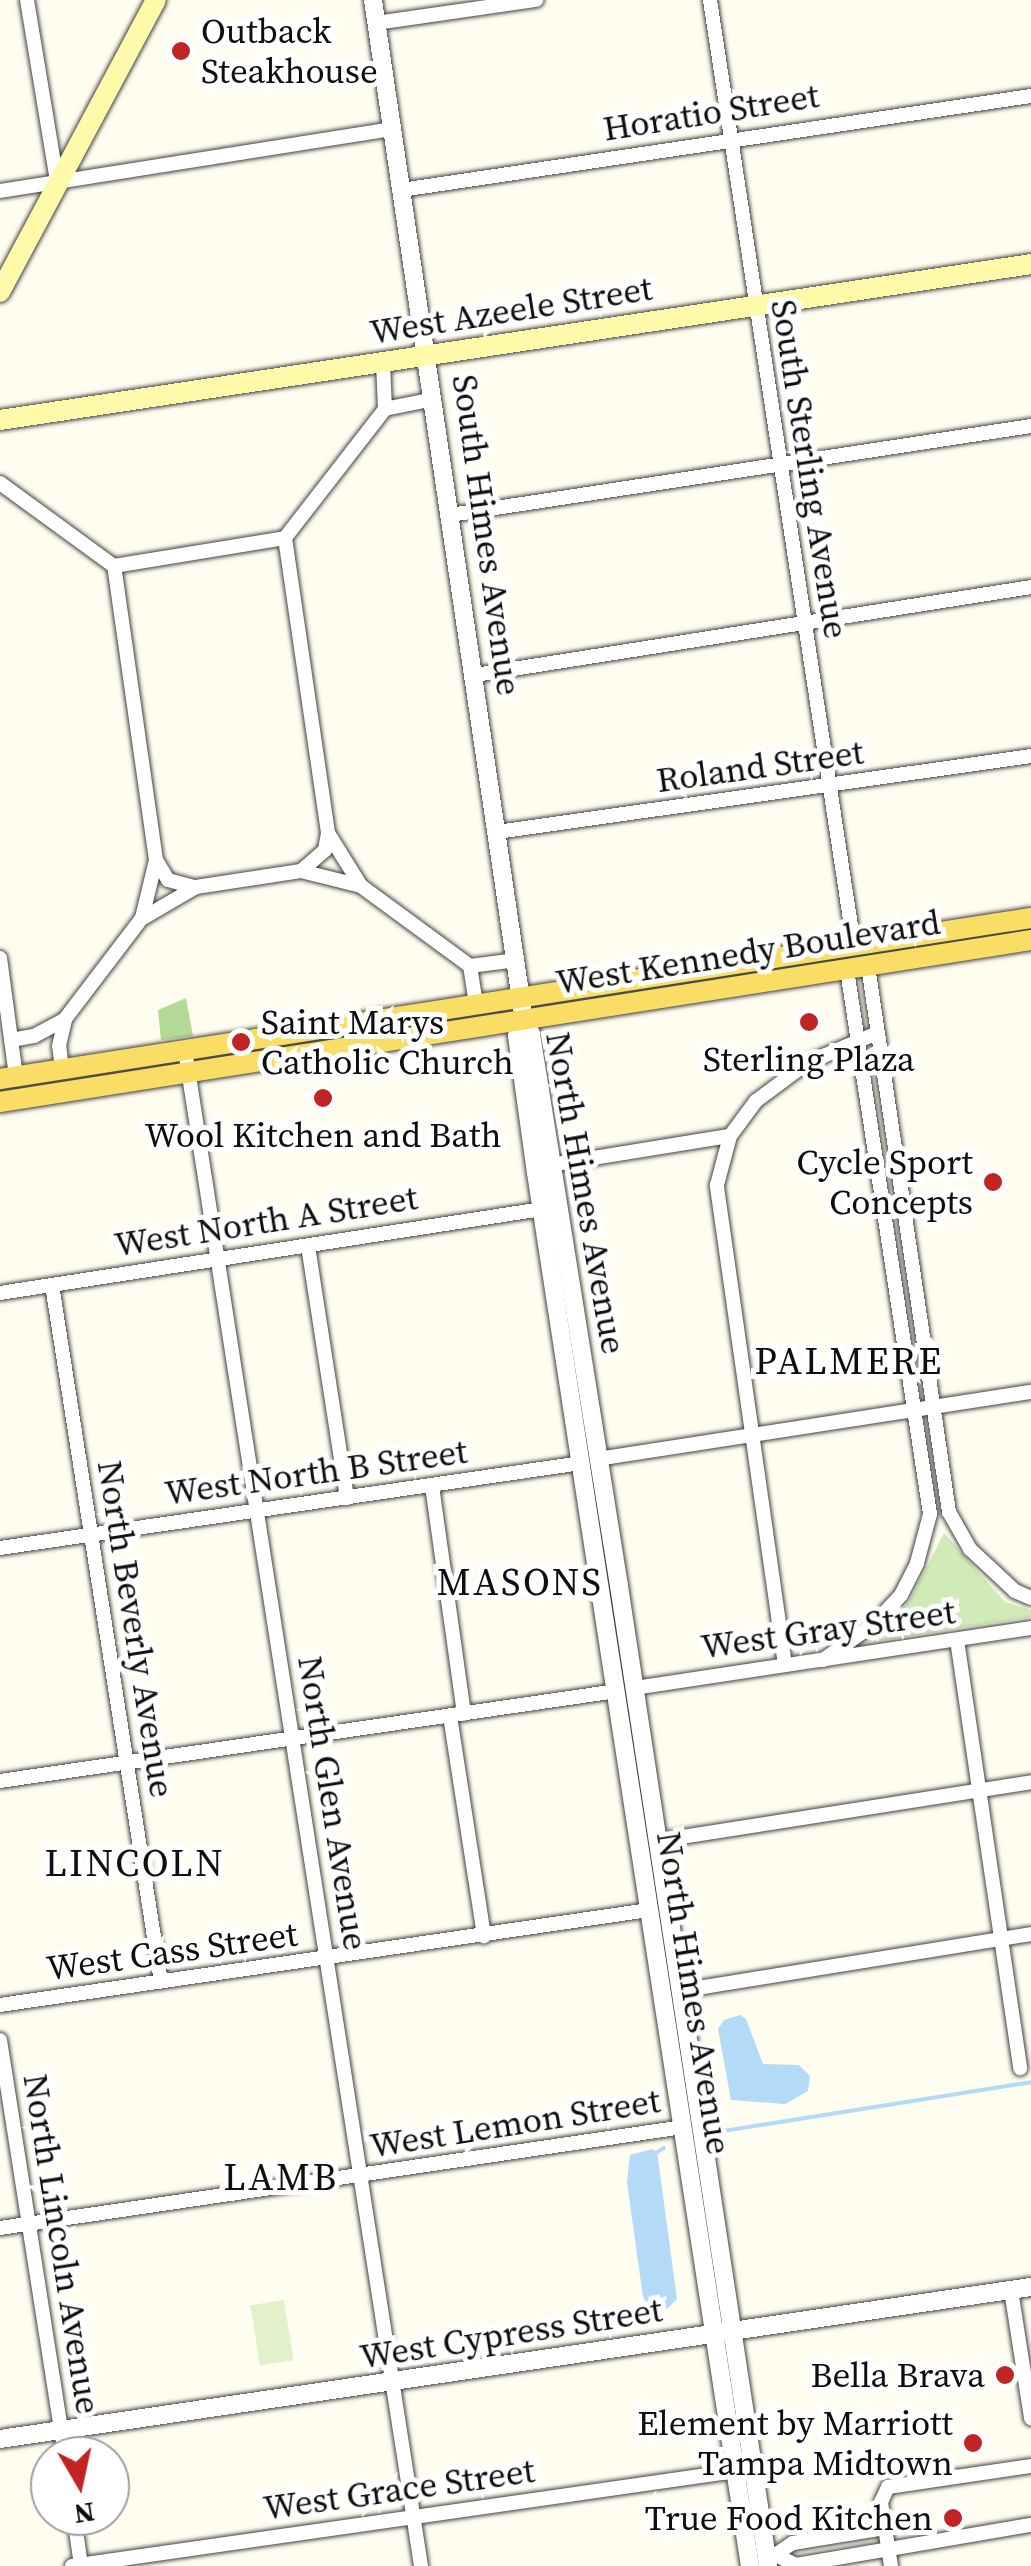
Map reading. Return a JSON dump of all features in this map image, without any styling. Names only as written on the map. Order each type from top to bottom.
[{"type":"main road","points":[[0,292],[156,0]]},
{"type":"main road","name":"West Azeele Street","points":[[0,420],[1031,264]]},
{"type":"main road","name":"West Kennedy Boulevard","points":[[8,1078],[1031,918]]},
{"type":"main road","points":[[857,968],[875,953],[942,942],[960,929]]},
{"type":"main road","name":"West Kennedy Boulevard","points":[[0,1102],[1031,940]]},
{"type":"main road","points":[[749,985],[768,972],[837,960],[854,946]]},
{"type":"street","points":[[27,0],[58,182]]},
{"type":"street","name":"South Himes Avenue","points":[[372,0],[524,1020]]},
{"type":"street","points":[[376,23],[536,0]]},
{"type":"street","name":"South Sterling Avenue","points":[[710,0],[854,946]]},
{"type":"street","name":"Horatio Street","points":[[401,190],[1031,96]]},
{"type":"street","points":[[0,190],[392,130]]},
{"type":"street","points":[[0,483],[114,566],[285,538],[385,409],[383,362]]},
{"type":"street","points":[[385,409],[434,399]]},
{"type":"street","points":[[450,515],[1031,426]]},
{"type":"street","points":[[285,538],[328,833],[325,850],[302,872]]},
{"type":"street","points":[[62,1069],[59,1046],[65,1020],[142,918],[156,860],[114,566]]},
{"type":"street","points":[[475,674],[1031,588]]},
{"type":"street","name":"Roland Street","points":[[497,832],[829,788],[1031,756]]},
{"type":"street","points":[[328,833],[361,886],[470,966],[518,960]]},
{"type":"street","points":[[156,860],[168,880],[196,888]]},
{"type":"street","points":[[142,918],[196,888],[302,872],[361,886]]},
{"type":"street","points":[[0,958],[12,1040],[8,1078]]},
{"type":"street","points":[[470,966],[476,1005]]},
{"type":"street","points":[[857,968],[877,1033],[949,1512],[970,1549],[1015,1591],[1031,1598]]},
{"type":"street","points":[[823,1660],[890,1609],[917,1563],[930,1514],[858,1044],[857,968]]},
{"type":"street","points":[[12,1040],[34,1036],[65,1020]]},
{"type":"street","name":"North Himes Avenue","points":[[524,1020],[531,1034],[550,1166],[603,1594],[613,1612],[625,1675],[649,1910],[669,2041],[762,2561]]},
{"type":"street","name":"North Himes Avenue","points":[[524,1020],[517,1036],[542,1209],[626,1690],[650,1802],[704,2154],[735,2471],[762,2561]]},
{"type":"street","points":[[786,1665],[717,1208],[719,1175],[730,1136],[740,1118],[777,1083],[807,1063],[877,1033]]},
{"type":"street","name":"North Glen Avenue","points":[[186,1050],[421,2566]]},
{"type":"street","points":[[550,1166],[730,1136]]},
{"type":"street","name":"West North A Street","points":[[0,1293],[542,1209]]},
{"type":"street","points":[[308,1246],[347,1498]]},
{"type":"street","points":[[891,1252],[909,1250]]},
{"type":"street","name":"North Beverly Avenue","points":[[52,1285],[161,1982]]},
{"type":"street","points":[[896,1294],[914,1290]]},
{"type":"street","name":"West North B Street","points":[[0,1548],[432,1486],[1031,1392]]},
{"type":"street","points":[[432,1486],[484,1936]]},
{"type":"street","points":[[930,1514],[949,1512]]},
{"type":"street","name":"West Gray Street","points":[[0,1782],[1031,1628]]},
{"type":"street","points":[[957,1640],[1020,2068]]},
{"type":"street","points":[[656,1841],[1031,1782]]},
{"type":"street","points":[[649,1910],[661,1931],[671,1983],[679,1990],[1031,1934]]},
{"type":"street","name":"West Cass Street","points":[[0,2005],[649,1910]]},
{"type":"street","name":"North Lincoln Avenue","points":[[0,2040],[61,2436]]},
{"type":"street","points":[[669,2041],[678,2044],[692,2140],[704,2154]]},
{"type":"street","name":"West Lemon Street","points":[[0,2228],[683,2127]]},
{"type":"street","name":"West Cypress Street","points":[[0,2439],[394,2384],[1031,2287]]},
{"type":"street","points":[[1011,2290],[1031,2418]]},
{"type":"street","points":[[890,2558],[881,2502],[888,2488],[1031,2466]]},
{"type":"street","name":"West Grace Street","points":[[72,2566],[735,2471]]},
{"type":"street","points":[[890,2558],[898,2544],[1031,2525]]},
{"type":"street","points":[[762,2561],[793,2543],[885,2528]]},
{"type":"street","points":[[77,2536],[81,2565]]},
{"type":"street","points":[[762,2561],[796,2565],[890,2558]]},
{"type":"green space","points":[[186,998],[193,1036],[161,1040],[158,1010]]},
{"type":"green space","points":[[944,1533],[1005,1602],[1031,1610],[1031,1617],[873,1642],[910,1600]]},
{"type":"green space","points":[[284,2300],[294,2360],[260,2366],[250,2305]]},
{"type":"water","points":[[740,2015],[746,2019],[763,2064],[799,2065],[810,2076],[808,2091],[785,2104],[731,2100],[718,2029],[724,2020]]},
{"type":"water","points":[[652,2149],[657,2152],[677,2299],[667,2309],[648,2305],[643,2297],[627,2182],[630,2155]]},
{"type":"waterway","points":[[717,2132],[1031,2082]]},
{"type":"waterway","points":[[657,2152],[664,2148]]},
{"type":"place","name":"Outback Steakhouse","points":[[181,51]]},
{"type":"place","name":"Sterling Plaza","points":[[809,1022]]},
{"type":"place","name":"Saint Marys Catholic Church","points":[[241,1042]]},
{"type":"place","name":"Wool Kitchen and Bath","points":[[323,1098]]},
{"type":"place","name":"Cycle Sport Concepts","points":[[993,1182]]},
{"type":"place","name":"Bella Brava","points":[[1005,2375]]},
{"type":"place","name":"Element by Marriott Tampa Midtown","points":[[973,2443]]},
{"type":"place","name":"True Food Kitchen","points":[[953,2518]]},
{"type":"district","name":"PALMERE","points":[[849,1362]]},
{"type":"district","name":"MASONS","points":[[520,1583]]},
{"type":"district","name":"LINCOLN","points":[[135,1864]]},
{"type":"district","name":"LAMB","points":[[281,2178]]}]
